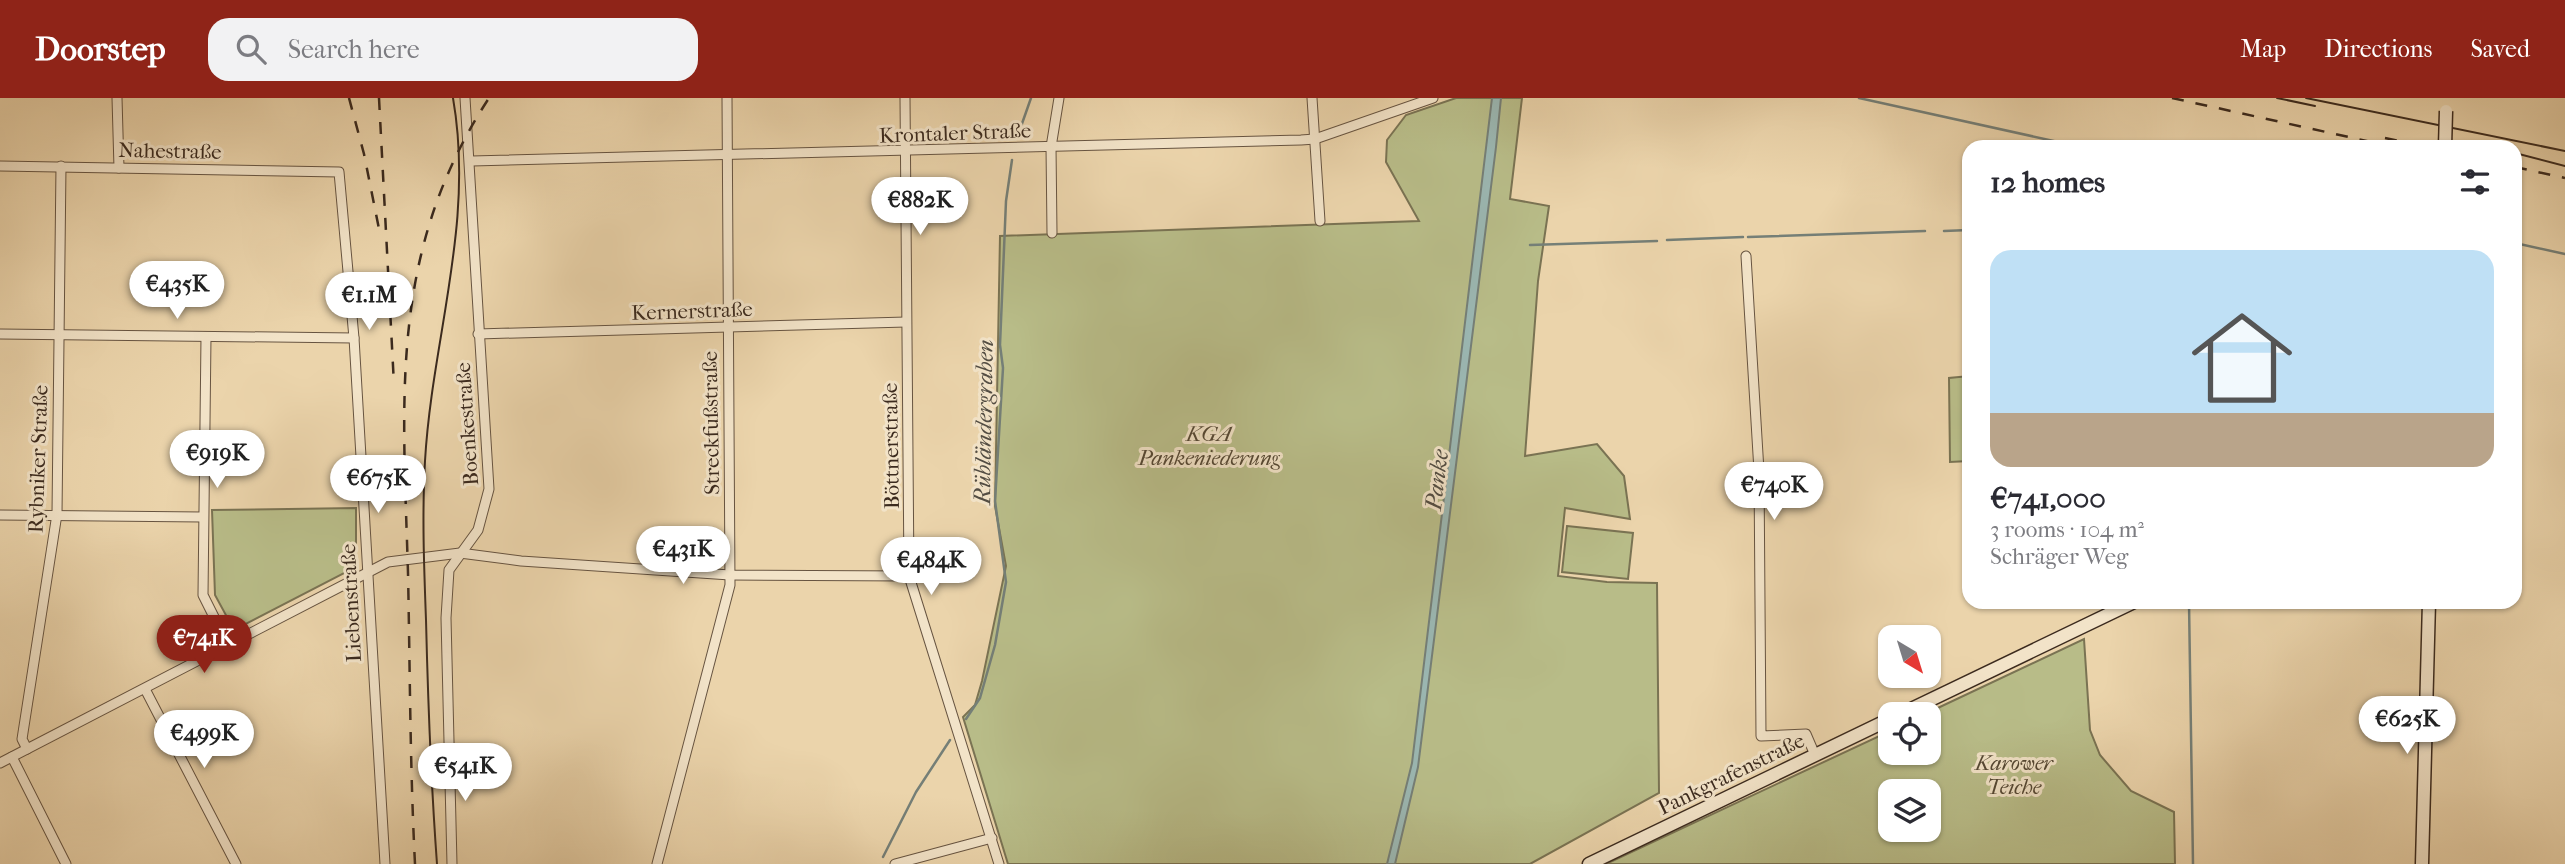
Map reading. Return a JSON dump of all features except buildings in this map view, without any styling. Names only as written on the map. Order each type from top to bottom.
[{"type":"main road","points":[[2445,140],[2446,105]]},
{"type":"main road","points":[[1926,702],[2119,609]]},
{"type":"main road","points":[[2422,864],[2428,609]]},
{"type":"main road","name":"Pankgrafenstraße","points":[[1589,864],[1878,725]]},
{"type":"street","points":[[117,98],[119,168]]},
{"type":"street","name":"Boenkestraße","points":[[452,864],[446,618],[449,570],[478,530],[489,489],[478,334],[472,162],[465,98]]},
{"type":"street","name":"Streckfußstraße","points":[[657,864],[730,585],[727,98]]},
{"type":"street","name":"Böttnerstraße","points":[[905,98],[909,576],[999,864]]},
{"type":"street","points":[[1052,233],[1051,147],[1059,98]]},
{"type":"street","points":[[1312,98],[1320,221]]},
{"type":"street","name":"Krontaler Straße","points":[[472,162],[1315,139],[1433,98]]},
{"type":"street","name":"Nahestraße","points":[[0,166],[340,173]]},
{"type":"street","name":"Rybniker Straße","points":[[27,749],[22,739],[57,514],[61,166]]},
{"type":"street","name":"Liebenstraße","points":[[340,173],[354,338],[385,864]]},
{"type":"street","points":[[1746,256],[1759,471],[1761,736],[1806,734],[1815,755]]},
{"type":"street","name":"Kernerstraße","points":[[478,334],[906,323]]},
{"type":"street","points":[[0,334],[354,338]]},
{"type":"street","points":[[206,337],[203,594],[228,645]]},
{"type":"street","points":[[0,515],[202,517]]},
{"type":"street","points":[[0,763],[388,562],[460,553],[521,561],[730,575],[909,576]]},
{"type":"street","points":[[145,689],[236,864]]},
{"type":"street","points":[[12,757],[66,864]]},
{"type":"street","points":[[895,864],[992,838]]},
{"type":"green space","name":"KGA Pankeniederung","points":[[1456,98],[1522,98],[1510,199],[1549,206],[1538,281],[1525,456],[1597,444],[1624,476],[1630,519],[1565,508],[1558,576],[1607,582],[1657,583],[1659,793],[1530,864],[1008,864],[963,717],[975,705],[982,681],[1006,566],[995,506],[1000,236],[1419,221],[1386,162],[1387,140],[1406,115]]},
{"type":"green space","points":[[1962,377],[1962,461],[1950,462],[1949,378]]},
{"type":"green space","points":[[356,508],[356,567],[234,630],[215,595],[212,510]]},
{"type":"green space","points":[[1567,526],[1633,533],[1628,579],[1562,572]]},
{"type":"green space","name":"Karower Teiche","points":[[2084,639],[2090,730],[2100,755],[2131,791],[2174,812],[2175,864],[1606,864],[1878,737],[1878,765],[1941,765],[1941,706]]},
{"type":"water","points":[[1492,98],[1501,98],[1496,147],[1418,767],[1395,864],[1387,864],[1412,763]]},
{"type":"waterway","name":"Rübländergraben","points":[[1018,135],[1031,98]]},
{"type":"waterway","points":[[1859,98],[2049,140]]},
{"type":"waterway","name":"Rübländergraben","points":[[966,719],[980,698],[995,645],[1006,582],[995,501],[1003,368],[1000,345],[1006,201],[1012,160]]},
{"type":"waterway","points":[[1944,231],[1962,230]]},
{"type":"waterway","points":[[1748,237],[1925,231]]},
{"type":"waterway","points":[[1667,240],[1743,237]]},
{"type":"waterway","points":[[1530,245],[1657,241]]},
{"type":"waterway","points":[[2522,245],[2565,254]]},
{"type":"waterway","points":[[2189,609],[2193,864]]},
{"type":"waterway","name":"Rübländergraben","points":[[883,857],[916,792],[950,740]]},
{"type":"tram line","points":[[437,864],[429,712],[424,501],[429,415],[456,236],[459,191],[453,98]]},
{"type":"tram line","points":[[2277,98],[2315,106]]},
{"type":"tram line","points":[[2306,98],[2511,140]]},
{"type":"tram line","points":[[2522,142],[2565,151]]},
{"type":"tram line","points":[[2522,155],[2565,166]]},
{"type":"railway","points":[[349,98],[364,154],[380,234]]},
{"type":"railway","points":[[379,98],[394,385]]},
{"type":"railway","points":[[415,864],[404,447],[409,328],[418,270],[433,213],[456,155],[489,98]]},
{"type":"railway","points":[[2172,98],[2362,140]]},
{"type":"railway","points":[[2385,138],[2394,140]]},
{"type":"railway","points":[[2522,169],[2565,178]]},
{"type":"water label","name":"Panke","points":[[1437,480]]}]
